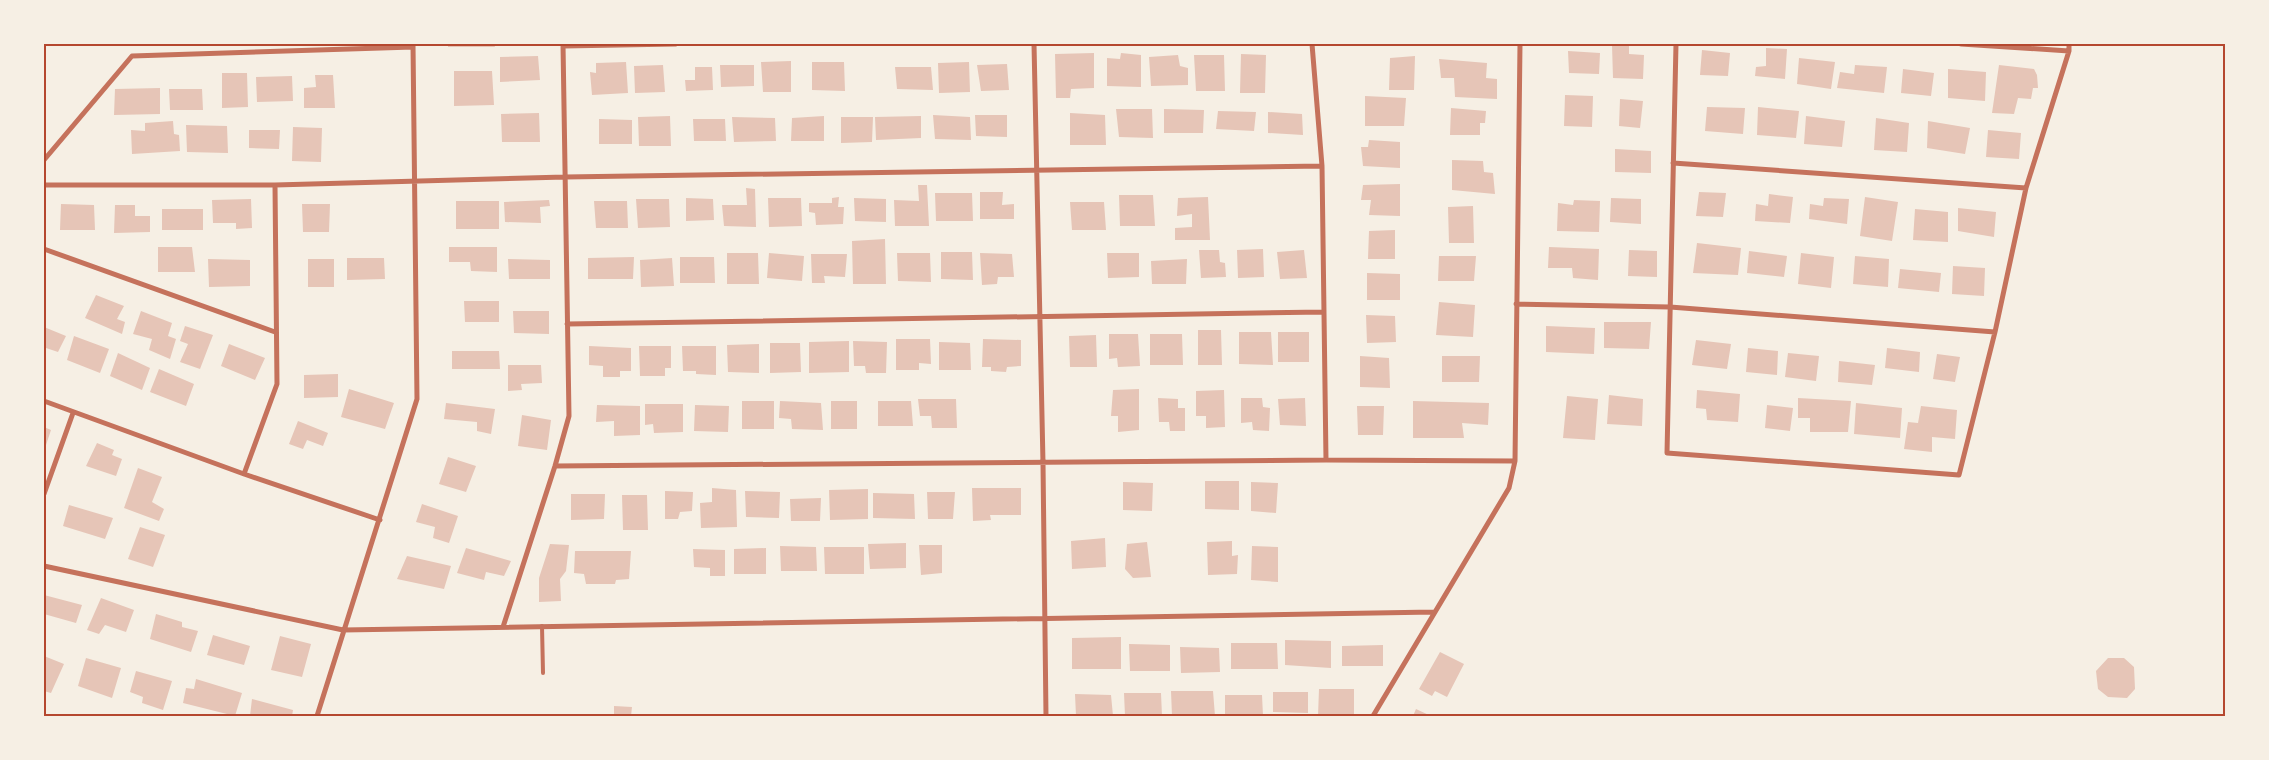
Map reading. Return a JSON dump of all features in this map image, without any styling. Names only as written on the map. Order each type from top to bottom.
[{"type":"street","points":[[271,44],[272,51]]},
{"type":"street","points":[[503,627],[555,466],[569,416],[563,45],[676,44]]},
{"type":"street","points":[[1034,44],[1038,169],[1046,716]]},
{"type":"street","points":[[1312,44],[1322,166],[1326,460]]},
{"type":"street","points":[[1373,716],[1509,488],[1515,461],[1520,44]]},
{"type":"street","points":[[1676,44],[1667,453],[1959,474],[1996,332],[2026,188],[2069,51],[2069,44]]},
{"type":"street","points":[[1961,44],[2069,51]]},
{"type":"street","points":[[44,160],[132,56],[413,45],[417,399],[317,716]]},
{"type":"street","points":[[1673,163],[2026,188]]},
{"type":"street","points":[[44,185],[275,185],[565,177],[1322,166]]},
{"type":"street","points":[[244,474],[277,384],[275,185]]},
{"type":"street","points":[[44,249],[275,332]]},
{"type":"street","points":[[1516,304],[1670,307],[1996,332]]},
{"type":"street","points":[[567,324],[1324,312]]},
{"type":"street","points":[[44,401],[244,474],[380,520]]},
{"type":"street","points":[[44,494],[73,413]]},
{"type":"street","points":[[555,466],[1326,460],[1515,461]]},
{"type":"street","points":[[44,566],[343,630],[1434,612]]},
{"type":"lane","points":[[542,626],[543,673]]},
{"type":"building","points":[[448,44],[494,44],[495,47],[448,47]]},
{"type":"building","points":[[1612,45],[1629,46],[1629,54],[1644,55],[1643,79],[1613,78]]},
{"type":"building","points":[[1766,48],[1787,49],[1785,79],[1755,76],[1756,67],[1766,66]]},
{"type":"building","points":[[1702,50],[1730,53],[1728,76],[1700,75]]},
{"type":"building","points":[[1568,51],[1600,53],[1599,74],[1569,73]]},
{"type":"building","points":[[1094,53],[1094,88],[1071,89],[1070,98],[1056,98],[1055,54]]},
{"type":"building","points":[[1121,53],[1141,55],[1141,87],[1107,86],[1107,58],[1120,59]]},
{"type":"building","points":[[1241,54],[1266,55],[1265,93],[1240,93]]},
{"type":"building","points":[[1178,55],[1180,66],[1188,68],[1188,85],[1151,86],[1149,57]]},
{"type":"building","points":[[1194,55],[1224,55],[1225,91],[1196,91]]},
{"type":"building","points":[[538,56],[540,80],[500,82],[500,57]]},
{"type":"building","points":[[1415,56],[1414,90],[1389,90],[1390,58]]},
{"type":"building","points":[[1799,58],[1835,62],[1831,89],[1797,84]]},
{"type":"building","points":[[1439,59],[1487,63],[1486,78],[1497,79],[1497,99],[1455,97],[1454,78],[1441,78]]},
{"type":"building","points":[[791,61],[791,92],[763,92],[761,62]]},
{"type":"building","points":[[626,62],[628,93],[592,95],[590,72],[596,73],[596,63]]},
{"type":"building","points":[[812,62],[844,62],[845,91],[812,90]]},
{"type":"building","points":[[969,62],[970,92],[939,93],[938,63]]},
{"type":"building","points":[[1007,64],[1009,90],[981,91],[977,65]]},
{"type":"building","points":[[663,65],[665,92],[635,93],[634,66]]},
{"type":"building","points":[[720,65],[754,65],[754,86],[721,87]]},
{"type":"building","points":[[1855,65],[1887,67],[1884,93],[1837,88],[1840,72],[1854,74]]},
{"type":"building","points":[[1999,65],[2034,69],[2037,75],[2038,88],[2033,88],[2031,99],[2018,98],[2014,114],[1992,113]]},
{"type":"building","points":[[695,67],[712,67],[713,90],[686,91],[685,80],[695,80]]},
{"type":"building","points":[[895,67],[931,67],[933,90],[897,89]]},
{"type":"building","points":[[1903,69],[1934,73],[1931,96],[1901,93]]},
{"type":"building","points":[[1948,69],[1986,72],[1985,101],[1948,98]]},
{"type":"building","points":[[454,71],[492,71],[494,105],[454,106]]},
{"type":"building","points":[[222,73],[247,73],[248,107],[222,108]]},
{"type":"building","points":[[315,75],[333,75],[335,108],[304,108],[304,88],[316,87]]},
{"type":"building","points":[[292,76],[293,101],[257,102],[256,77]]},
{"type":"building","points":[[160,88],[160,114],[114,115],[115,89]]},
{"type":"building","points":[[169,89],[202,89],[203,110],[170,110]]},
{"type":"building","points":[[1565,95],[1593,96],[1592,127],[1564,126]]},
{"type":"building","points":[[1365,96],[1406,98],[1404,126],[1365,126]]},
{"type":"building","points":[[1620,99],[1643,101],[1640,128],[1619,126]]},
{"type":"building","points":[[1707,107],[1745,108],[1743,134],[1705,131]]},
{"type":"building","points":[[1758,107],[1799,111],[1796,138],[1757,135]]},
{"type":"building","points":[[1451,108],[1486,111],[1485,123],[1480,123],[1480,135],[1450,135]]},
{"type":"building","points":[[1116,109],[1152,109],[1153,138],[1119,137]]},
{"type":"building","points":[[1164,109],[1204,110],[1203,133],[1164,133]]},
{"type":"building","points":[[1218,111],[1256,112],[1254,131],[1216,129]]},
{"type":"building","points":[[1268,112],[1302,114],[1303,135],[1268,133]]},
{"type":"building","points":[[539,113],[540,142],[502,142],[501,114]]},
{"type":"building","points":[[1070,113],[1105,115],[1106,145],[1070,145]]},
{"type":"building","points":[[933,115],[970,117],[971,140],[935,139]]},
{"type":"building","points":[[975,115],[1007,115],[1007,137],[976,136]]},
{"type":"building","points":[[670,116],[671,146],[639,146],[638,117]]},
{"type":"building","points":[[824,116],[824,141],[791,141],[792,118]]},
{"type":"building","points":[[921,116],[921,138],[876,140],[875,117]]},
{"type":"building","points":[[1806,116],[1845,121],[1842,147],[1804,144]]},
{"type":"building","points":[[732,117],[775,118],[776,141],[734,142]]},
{"type":"building","points":[[841,117],[873,117],[872,142],[841,143]]},
{"type":"building","points":[[1876,118],[1909,123],[1907,152],[1874,150]]},
{"type":"building","points":[[599,119],[632,120],[632,144],[599,144]]},
{"type":"building","points":[[693,119],[725,119],[726,141],[694,141]]},
{"type":"building","points":[[173,121],[174,134],[179,135],[180,151],[132,154],[131,130],[145,131],[145,123]]},
{"type":"building","points":[[1928,121],[1970,128],[1965,154],[1927,148]]},
{"type":"building","points":[[186,125],[227,126],[228,153],[187,152]]},
{"type":"building","points":[[293,127],[322,128],[321,162],[292,161]]},
{"type":"building","points":[[249,130],[280,130],[279,149],[249,148]]},
{"type":"building","points":[[1988,130],[2021,133],[2019,159],[1986,157]]},
{"type":"building","points":[[1369,140],[1400,142],[1400,168],[1363,166],[1361,147],[1368,147]]},
{"type":"building","points":[[1615,149],[1651,151],[1651,173],[1615,172]]},
{"type":"building","points":[[1452,160],[1483,161],[1484,172],[1493,173],[1495,194],[1452,190]]},
{"type":"building","points":[[1400,184],[1400,216],[1369,215],[1371,200],[1361,200],[1363,185]]},
{"type":"building","points":[[918,185],[927,185],[929,226],[895,226],[894,200],[919,201]]},
{"type":"building","points":[[746,188],[755,189],[756,227],[724,226],[722,205],[747,205]]},
{"type":"building","points":[[980,192],[1003,192],[1002,205],[1014,204],[1014,219],[980,219]]},
{"type":"building","points":[[1699,192],[1726,193],[1723,217],[1696,216]]},
{"type":"building","points":[[935,193],[972,193],[973,221],[936,221]]},
{"type":"building","points":[[1769,194],[1793,197],[1790,223],[1755,221],[1756,204],[1768,206]]},
{"type":"building","points":[[1119,195],[1153,195],[1155,226],[1120,226]]},
{"type":"building","points":[[839,197],[838,207],[844,207],[843,224],[816,225],[815,213],[809,212],[809,203],[832,203],[832,198]]},
{"type":"building","points":[[1208,197],[1210,240],[1175,240],[1175,228],[1192,227],[1192,214],[1177,216],[1178,198]]},
{"type":"building","points":[[1865,197],[1898,202],[1892,241],[1860,236]]},
{"type":"building","points":[[686,198],[713,199],[714,220],[686,221]]},
{"type":"building","points":[[768,198],[801,198],[802,226],[769,227]]},
{"type":"building","points":[[854,198],[886,199],[886,222],[855,221]]},
{"type":"building","points":[[1611,198],[1641,199],[1641,224],[1610,222]]},
{"type":"building","points":[[1824,198],[1849,199],[1847,224],[1809,219],[1810,204],[1823,206]]},
{"type":"building","points":[[251,199],[252,228],[236,229],[236,223],[213,223],[212,200]]},
{"type":"building","points":[[636,199],[669,199],[670,227],[638,228]]},
{"type":"building","points":[[549,200],[550,206],[540,207],[541,223],[505,222],[504,202]]},
{"type":"building","points":[[1574,200],[1600,201],[1599,232],[1557,231],[1558,203],[1573,205]]},
{"type":"building","points":[[456,201],[499,201],[499,229],[456,229]]},
{"type":"building","points":[[594,201],[627,201],[628,228],[596,228]]},
{"type":"building","points":[[1070,202],[1104,202],[1106,230],[1072,230]]},
{"type":"building","points":[[61,204],[94,205],[95,230],[60,230]]},
{"type":"building","points":[[302,204],[330,204],[329,232],[303,232]]},
{"type":"building","points":[[115,205],[135,205],[135,216],[150,216],[150,232],[114,233]]},
{"type":"building","points":[[1473,206],[1474,243],[1449,243],[1448,207]]},
{"type":"building","points":[[1958,208],[1996,212],[1994,237],[1958,231]]},
{"type":"building","points":[[162,209],[203,209],[203,230],[162,230]]},
{"type":"building","points":[[1915,209],[1948,212],[1948,242],[1913,240]]},
{"type":"building","points":[[1395,230],[1395,259],[1368,259],[1369,231]]},
{"type":"building","points":[[885,239],[886,284],[853,284],[852,241]]},
{"type":"building","points":[[1697,243],[1741,248],[1738,275],[1693,273]]},
{"type":"building","points":[[158,247],[192,247],[195,272],[158,272]]},
{"type":"building","points":[[449,247],[497,247],[497,272],[471,271],[470,262],[449,262]]},
{"type":"building","points":[[1549,247],[1599,249],[1598,280],[1573,278],[1572,268],[1548,268]]},
{"type":"building","points":[[1263,249],[1264,277],[1238,278],[1237,250]]},
{"type":"building","points":[[1199,250],[1219,250],[1220,262],[1225,263],[1226,277],[1201,278]]},
{"type":"building","points":[[1304,250],[1307,278],[1280,279],[1277,252]]},
{"type":"building","points":[[1629,250],[1657,251],[1657,277],[1628,276]]},
{"type":"building","points":[[1749,251],[1787,256],[1784,277],[1747,273]]},
{"type":"building","points":[[941,252],[972,252],[973,280],[941,279]]},
{"type":"building","points":[[727,253],[758,253],[759,284],[727,284]]},
{"type":"building","points":[[769,253],[804,256],[802,281],[767,278]]},
{"type":"building","points":[[897,253],[930,253],[931,282],[898,281]]},
{"type":"building","points":[[980,253],[1012,254],[1014,277],[998,277],[997,284],[982,285]]},
{"type":"building","points":[[1107,253],[1139,253],[1139,277],[1108,278]]},
{"type":"building","points":[[1801,253],[1834,257],[1831,288],[1798,284]]},
{"type":"building","points":[[811,254],[847,254],[845,277],[824,276],[825,283],[812,283]]},
{"type":"building","points":[[1439,256],[1476,256],[1474,281],[1438,281]]},
{"type":"building","points":[[1855,256],[1889,259],[1888,287],[1853,284]]},
{"type":"building","points":[[634,257],[633,279],[588,279],[588,258]]},
{"type":"building","points":[[680,257],[714,257],[715,283],[680,283]]},
{"type":"building","points":[[347,258],[384,258],[385,279],[347,280]]},
{"type":"building","points":[[672,258],[674,286],[641,287],[640,260]]},
{"type":"building","points":[[208,259],[250,260],[250,286],[209,287]]},
{"type":"building","points":[[308,259],[334,259],[334,287],[308,287]]},
{"type":"building","points":[[508,259],[550,260],[550,279],[509,279]]},
{"type":"building","points":[[1187,259],[1186,284],[1152,284],[1151,261]]},
{"type":"building","points":[[1953,266],[1985,268],[1984,296],[1952,294]]},
{"type":"building","points":[[1900,269],[1941,273],[1939,292],[1898,288]]},
{"type":"building","points":[[1367,273],[1400,274],[1400,300],[1367,300]]},
{"type":"building","points":[[96,295],[124,306],[117,319],[125,322],[122,334],[85,318]]},
{"type":"building","points":[[464,301],[499,301],[499,322],[465,322]]},
{"type":"building","points":[[1439,302],[1475,305],[1473,337],[1436,335]]},
{"type":"building","points":[[141,311],[172,323],[168,336],[176,339],[170,359],[149,350],[152,339],[133,334]]},
{"type":"building","points":[[513,311],[549,311],[549,334],[514,333]]},
{"type":"building","points":[[1366,315],[1395,316],[1396,342],[1367,343]]},
{"type":"building","points":[[1604,322],[1651,322],[1649,349],[1604,348]]},
{"type":"building","points":[[185,326],[213,335],[200,369],[180,362],[188,344],[180,341]]},
{"type":"building","points":[[1546,326],[1595,328],[1594,354],[1546,352]]},
{"type":"building","points":[[44,327],[66,336],[58,352],[46,348],[44,353]]},
{"type":"building","points":[[1198,330],[1221,330],[1222,365],[1198,365]]},
{"type":"building","points":[[1239,332],[1271,332],[1273,365],[1239,364]]},
{"type":"building","points":[[1278,332],[1309,332],[1309,362],[1278,362]]},
{"type":"building","points":[[1109,334],[1138,334],[1140,366],[1118,367],[1117,358],[1109,359]]},
{"type":"building","points":[[1150,334],[1182,334],[1183,365],[1150,365]]},
{"type":"building","points":[[1096,335],[1097,367],[1070,367],[1069,336]]},
{"type":"building","points":[[74,336],[109,349],[100,373],[67,360]]},
{"type":"building","points":[[896,339],[930,339],[931,364],[919,363],[919,370],[896,370]]},
{"type":"building","points":[[983,339],[1021,340],[1021,366],[1007,367],[1006,372],[991,371],[991,367],[982,367]]},
{"type":"building","points":[[1696,340],[1731,344],[1727,369],[1692,365]]},
{"type":"building","points":[[849,341],[849,372],[809,373],[809,342]]},
{"type":"building","points":[[853,341],[887,342],[886,373],[866,373],[865,366],[854,366]]},
{"type":"building","points":[[939,342],[970,343],[971,370],[939,370]]},
{"type":"building","points":[[770,343],[800,343],[801,372],[770,373]]},
{"type":"building","points":[[229,344],[265,358],[255,380],[221,366]]},
{"type":"building","points":[[759,344],[759,373],[728,372],[727,345]]},
{"type":"building","points":[[589,346],[631,348],[631,371],[620,371],[620,377],[603,377],[603,366],[589,365]]},
{"type":"building","points":[[639,346],[671,346],[671,368],[665,368],[665,376],[640,376]]},
{"type":"building","points":[[682,346],[716,346],[716,375],[696,374],[696,371],[683,371]]},
{"type":"building","points":[[1748,348],[1778,351],[1777,375],[1746,372]]},
{"type":"building","points":[[1887,348],[1920,352],[1919,372],[1885,368]]},
{"type":"building","points":[[452,351],[499,351],[500,369],[452,369]]},
{"type":"building","points":[[118,353],[150,368],[142,390],[110,376]]},
{"type":"building","points":[[1788,353],[1819,356],[1816,381],[1785,377]]},
{"type":"building","points":[[1937,354],[1960,357],[1955,382],[1933,379]]},
{"type":"building","points":[[1360,356],[1389,358],[1390,388],[1360,387]]},
{"type":"building","points":[[1442,356],[1480,356],[1479,382],[1442,382]]},
{"type":"building","points":[[1839,361],[1875,365],[1872,385],[1838,382]]},
{"type":"building","points":[[508,365],[541,365],[542,383],[521,384],[522,390],[508,391]]},
{"type":"building","points":[[159,369],[194,384],[186,406],[150,392]]},
{"type":"building","points":[[338,374],[338,397],[304,398],[304,375]]},
{"type":"building","points":[[349,389],[394,403],[385,429],[341,417]]},
{"type":"building","points":[[1139,389],[1139,430],[1118,432],[1118,416],[1111,416],[1113,390]]},
{"type":"building","points":[[1224,390],[1225,427],[1206,428],[1206,416],[1196,416],[1196,391]]},
{"type":"building","points":[[1697,390],[1740,394],[1738,422],[1707,420],[1706,409],[1696,408]]},
{"type":"building","points":[[1609,395],[1643,399],[1642,426],[1607,424]]},
{"type":"building","points":[[1567,396],[1598,399],[1595,440],[1563,438]]},
{"type":"building","points":[[1158,398],[1178,399],[1178,408],[1185,408],[1185,431],[1170,431],[1169,422],[1159,422]]},
{"type":"building","points":[[1241,398],[1262,398],[1263,407],[1270,408],[1269,431],[1253,430],[1252,422],[1241,423]]},
{"type":"building","points":[[1305,398],[1306,426],[1280,425],[1278,399]]},
{"type":"building","points":[[1798,398],[1851,401],[1848,432],[1810,432],[1810,418],[1798,418]]},
{"type":"building","points":[[918,399],[956,399],[957,428],[932,428],[931,416],[920,416]]},
{"type":"building","points":[[742,401],[774,401],[774,429],[742,429]]},
{"type":"building","points":[[780,401],[821,403],[823,430],[792,429],[791,419],[779,418]]},
{"type":"building","points":[[831,401],[857,401],[857,429],[831,429]]},
{"type":"building","points":[[878,401],[911,401],[913,426],[878,426]]},
{"type":"building","points":[[1413,401],[1489,403],[1488,425],[1462,423],[1464,438],[1413,438]]},
{"type":"building","points":[[446,403],[495,409],[491,434],[477,431],[477,422],[444,419]]},
{"type":"building","points":[[1856,403],[1902,408],[1900,438],[1854,434]]},
{"type":"building","points":[[645,404],[683,404],[683,432],[654,433],[653,424],[645,425]]},
{"type":"building","points":[[597,405],[640,406],[640,435],[614,436],[614,421],[596,422]]},
{"type":"building","points":[[695,405],[729,406],[728,432],[694,431]]},
{"type":"building","points":[[1767,405],[1793,408],[1790,431],[1765,428]]},
{"type":"building","points":[[1357,406],[1384,406],[1383,435],[1358,435]]},
{"type":"building","points":[[1921,406],[1957,410],[1955,439],[1932,437],[1932,452],[1904,449],[1908,422],[1918,423]]},
{"type":"building","points":[[522,415],[551,420],[547,450],[518,446]]},
{"type":"building","points":[[298,421],[328,433],[323,446],[307,440],[303,449],[289,444]]},
{"type":"building","points":[[44,427],[51,430],[44,451]]},
{"type":"building","points":[[97,443],[114,450],[112,455],[122,459],[116,476],[86,466]]},
{"type":"building","points":[[448,457],[476,466],[466,492],[439,484]]},
{"type":"building","points":[[138,468],[162,477],[152,502],[164,509],[159,521],[124,508]]},
{"type":"building","points":[[1205,481],[1239,481],[1239,510],[1205,509]]},
{"type":"building","points":[[1123,482],[1153,483],[1152,511],[1123,510]]},
{"type":"building","points":[[1251,482],[1278,483],[1276,513],[1251,511]]},
{"type":"building","points":[[712,488],[736,490],[737,527],[701,528],[700,503],[712,502]]},
{"type":"building","points":[[972,488],[1021,488],[1021,515],[990,515],[991,520],[973,521]]},
{"type":"building","points":[[868,489],[868,519],[830,520],[829,490]]},
{"type":"building","points":[[665,491],[693,492],[692,511],[680,512],[678,519],[665,519]]},
{"type":"building","points":[[745,491],[780,492],[779,518],[746,517]]},
{"type":"building","points":[[927,492],[955,492],[953,519],[928,519]]},
{"type":"building","points":[[873,493],[914,494],[915,519],[873,518]]},
{"type":"building","points":[[571,494],[605,494],[604,519],[571,520]]},
{"type":"building","points":[[622,495],[647,495],[648,530],[623,530]]},
{"type":"building","points":[[821,498],[820,521],[791,521],[790,499]]},
{"type":"building","points":[[422,504],[458,516],[449,543],[433,538],[435,527],[416,522]]},
{"type":"building","points":[[69,505],[113,518],[105,539],[63,526]]},
{"type":"building","points":[[140,527],[165,535],[153,567],[128,559]]},
{"type":"building","points":[[1105,538],[1106,567],[1072,569],[1071,541]]},
{"type":"building","points":[[1232,541],[1232,556],[1238,555],[1237,574],[1208,575],[1207,542]]},
{"type":"building","points":[[1147,542],[1151,577],[1133,578],[1125,569],[1127,544]]},
{"type":"building","points":[[906,543],[906,568],[870,569],[868,544]]},
{"type":"building","points":[[550,544],[569,545],[566,571],[560,579],[561,601],[539,602],[539,578]]},
{"type":"building","points":[[919,545],[942,545],[942,573],[921,575]]},
{"type":"building","points":[[780,546],[816,547],[817,571],[781,571]]},
{"type":"building","points":[[1252,546],[1278,547],[1278,582],[1251,580]]},
{"type":"building","points":[[824,547],[864,547],[864,574],[825,574]]},
{"type":"building","points":[[466,548],[511,561],[504,576],[486,572],[484,580],[457,573]]},
{"type":"building","points":[[766,548],[766,574],[734,574],[734,549]]},
{"type":"building","points":[[693,549],[725,550],[725,576],[710,576],[710,568],[694,567]]},
{"type":"building","points":[[575,551],[631,551],[629,579],[616,580],[615,584],[586,584],[584,574],[574,573]]},
{"type":"building","points":[[407,556],[451,566],[444,589],[397,579]]},
{"type":"building","points":[[44,595],[82,605],[76,623],[44,614]]},
{"type":"building","points":[[101,598],[134,610],[126,632],[105,625],[99,634],[87,630]]},
{"type":"building","points":[[156,614],[182,622],[182,627],[198,631],[191,652],[150,639]]},
{"type":"building","points":[[213,635],[250,646],[244,665],[207,655]]},
{"type":"building","points":[[280,636],[311,644],[302,677],[271,670]]},
{"type":"building","points":[[1121,637],[1121,669],[1072,669],[1072,638]]},
{"type":"building","points":[[1285,640],[1331,641],[1331,668],[1285,665]]},
{"type":"building","points":[[1231,643],[1277,643],[1278,669],[1231,669]]},
{"type":"building","points":[[1129,644],[1170,645],[1170,671],[1130,671]]},
{"type":"building","points":[[1383,645],[1383,666],[1342,666],[1342,646]]},
{"type":"building","points":[[1180,647],[1219,648],[1220,672],[1181,673]]},
{"type":"building","points":[[1440,652],[1464,664],[1447,697],[1435,691],[1432,696],[1419,689]]},
{"type":"building","points":[[44,656],[64,664],[51,693],[44,691]]},
{"type":"building","points":[[86,658],[121,668],[112,698],[78,686]]},
{"type":"building","points":[[2108,658],[2124,658],[2134,667],[2135,689],[2127,698],[2108,697],[2098,689],[2096,671]]},
{"type":"building","points":[[136,671],[172,681],[163,710],[142,703],[143,697],[130,692]]},
{"type":"building","points":[[196,679],[242,693],[235,716],[183,703],[186,688],[194,689]]},
{"type":"building","points":[[1319,689],[1354,689],[1354,716],[1318,716]]},
{"type":"building","points":[[1171,691],[1213,691],[1215,716],[1172,716]]},
{"type":"building","points":[[1273,692],[1308,692],[1308,713],[1273,712]]},
{"type":"building","points":[[1124,693],[1161,693],[1162,716],[1125,716]]},
{"type":"building","points":[[1075,694],[1111,695],[1113,716],[1076,716]]},
{"type":"building","points":[[1225,695],[1262,695],[1263,716],[1225,716]]},
{"type":"building","points":[[252,699],[293,710],[292,716],[250,716]]},
{"type":"building","points":[[614,706],[632,707],[631,716],[614,716]]},
{"type":"building","points":[[1416,709],[1431,716],[1413,716]]}]
